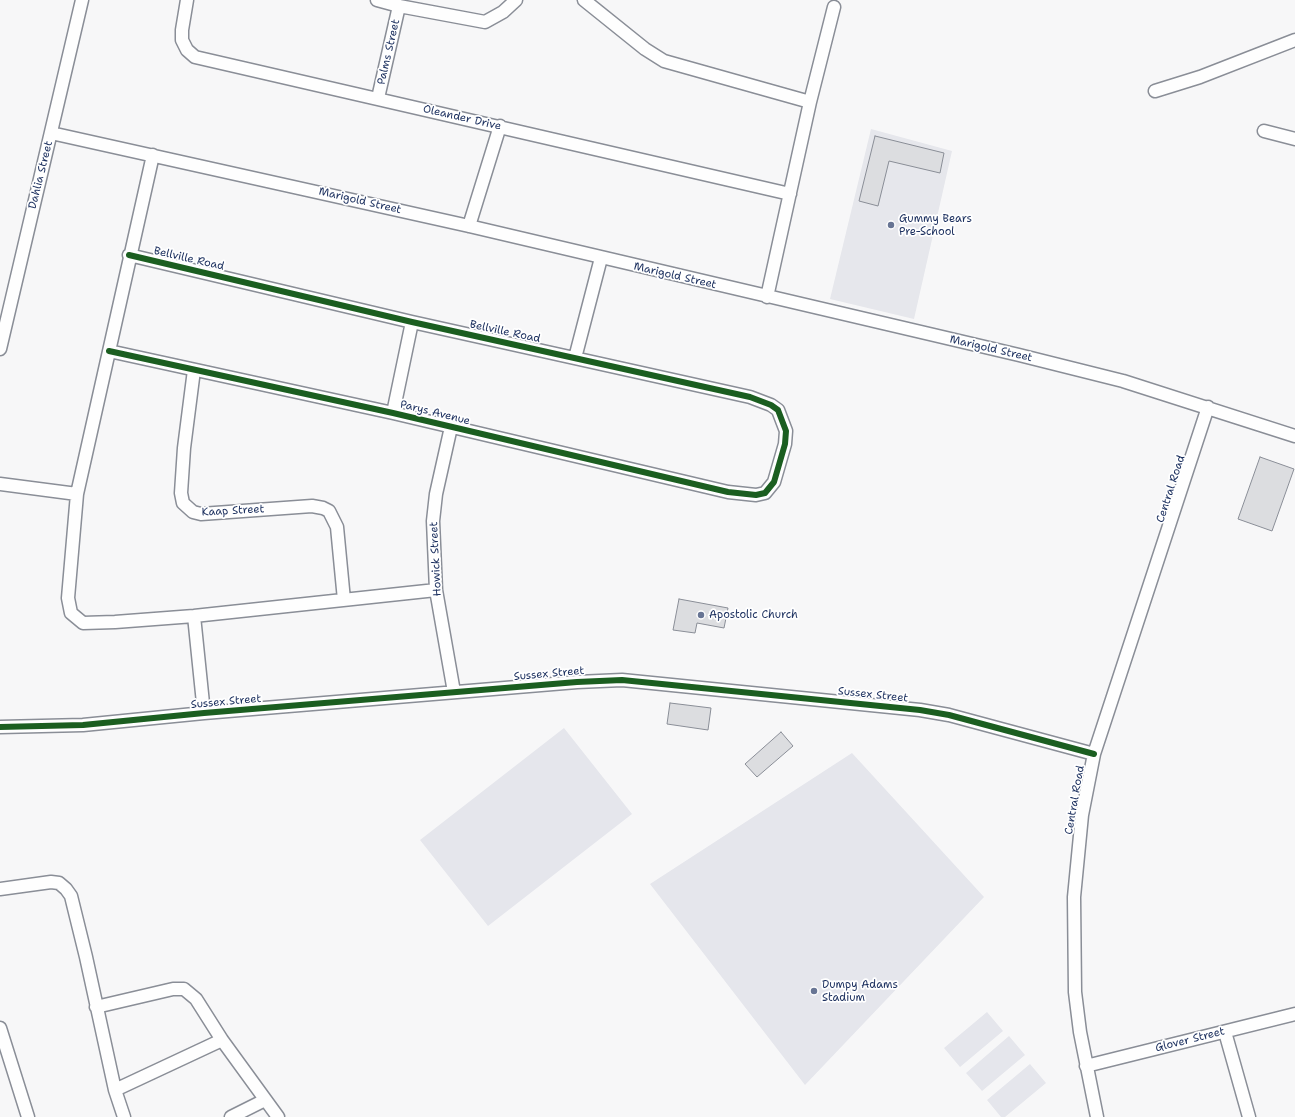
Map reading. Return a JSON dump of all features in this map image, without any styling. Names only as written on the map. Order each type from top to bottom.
[{"type":"street","name":"Dahlia Street","points":[[0,349],[82,0]]},
{"type":"street","name":"Oleander Drive","points":[[187,0],[182,30],[182,40],[187,50],[195,57],[790,194]]},
{"type":"street","points":[[377,0],[399,6],[485,22],[503,12],[516,0]]},
{"type":"street","points":[[584,0],[645,50],[664,61],[810,102]]},
{"type":"street","name":"Palms Street","points":[[378,98],[399,6]]},
{"type":"street","points":[[767,297],[810,102],[834,7]]},
{"type":"street","points":[[1154,91],[1200,77],[1295,40]]},
{"type":"street","points":[[469,226],[500,126]]},
{"type":"street","points":[[1264,131],[1295,139]]},
{"type":"street","name":"Marigold Street","points":[[51,133],[153,154],[469,226],[1123,381],[1295,436]]},
{"type":"street","points":[[153,154],[129,255],[77,494],[68,598],[71,613],[82,623],[95,623],[194,616],[436,590]]},
{"type":"street","name":"Bellville Road","points":[[129,255],[412,322],[750,397],[771,405],[778,410],[786,431],[778,472],[770,488],[765,493],[756,495]]},
{"type":"street","points":[[575,358],[601,258]]},
{"type":"street","points":[[393,413],[412,322]]},
{"type":"street","name":"Parys Avenue","points":[[109,351],[393,413],[728,492],[756,495]]},
{"type":"street","name":"Kaap Street","points":[[194,370],[184,448],[181,493],[183,503],[193,512],[201,514],[312,506],[329,511],[337,527],[344,600]]},
{"type":"street","name":"Central Road","points":[[1097,1117],[1086,1066],[1075,992],[1074,911],[1079,838],[1094,754],[1208,407]]},
{"type":"street","name":"Howick Street","points":[[451,427],[436,494],[433,521],[436,590],[454,692]]},
{"type":"street","points":[[0,484],[77,494]]},
{"type":"street","points":[[194,616],[204,713]]},
{"type":"street","name":"Sussex Street","points":[[0,727],[84,725],[204,713],[596,680],[622,680],[920,710],[948,715],[1094,754]]},
{"type":"street","points":[[0,889],[52,882],[59,883],[71,896],[115,1090],[124,1117]]},
{"type":"street","points":[[96,1007],[173,989],[184,989],[196,999],[222,1040],[278,1117]]},
{"type":"street","name":"Glover Street","points":[[1086,1066],[1295,1014]]},
{"type":"street","points":[[0,1028],[28,1117]]},
{"type":"street","points":[[1225,1032],[1249,1117]]},
{"type":"street","points":[[115,1090],[222,1040]]},
{"type":"street","points":[[231,1117],[265,1100]]},
{"type":"shaded area","name":"Gummy Bears Pre-School","points":[[871,129],[952,151],[914,319],[830,299]]},
{"type":"shaded area","points":[[564,728],[632,814],[488,926],[420,840]]},
{"type":"shaded area","name":"Dumpy Adams Stadium","points":[[852,753],[984,897],[805,1085],[650,884]]},
{"type":"shaded area","points":[[987,1012],[1003,1031],[960,1067],[944,1048]]},
{"type":"shaded area","points":[[1009,1036],[1025,1055],[982,1091],[966,1073]]},
{"type":"shaded area","points":[[1030,1064],[1046,1083],[1005,1117],[1001,1117],[987,1100]]},
{"type":"building","points":[[875,136],[944,153],[940,173],[889,161],[878,206],[859,201]]},
{"type":"building","points":[[1260,457],[1294,469],[1272,531],[1238,519]]},
{"type":"building","name":"Apostolic Church","points":[[679,599],[728,608],[724,628],[697,623],[695,633],[673,630]]},
{"type":"building","points":[[670,703],[711,708],[708,730],[667,724]]},
{"type":"building","points":[[781,732],[793,746],[757,777],[745,764]]},
{"type":"cycle path","points":[[109,351],[393,413],[728,492],[756,495],[765,493],[774,482],[785,444],[786,431],[778,410],[771,405],[750,397],[412,322],[129,255]]},
{"type":"cycle path","points":[[0,727],[83,725],[204,713],[577,682],[622,680],[920,710],[949,715],[1094,754]]},
{"type":"place","name":"Gummy Bears Pre-School","points":[[891,225]]},
{"type":"place","name":"Apostolic Church","points":[[701,615]]},
{"type":"place","name":"Dumpy Adams Stadium","points":[[814,991]]}]
